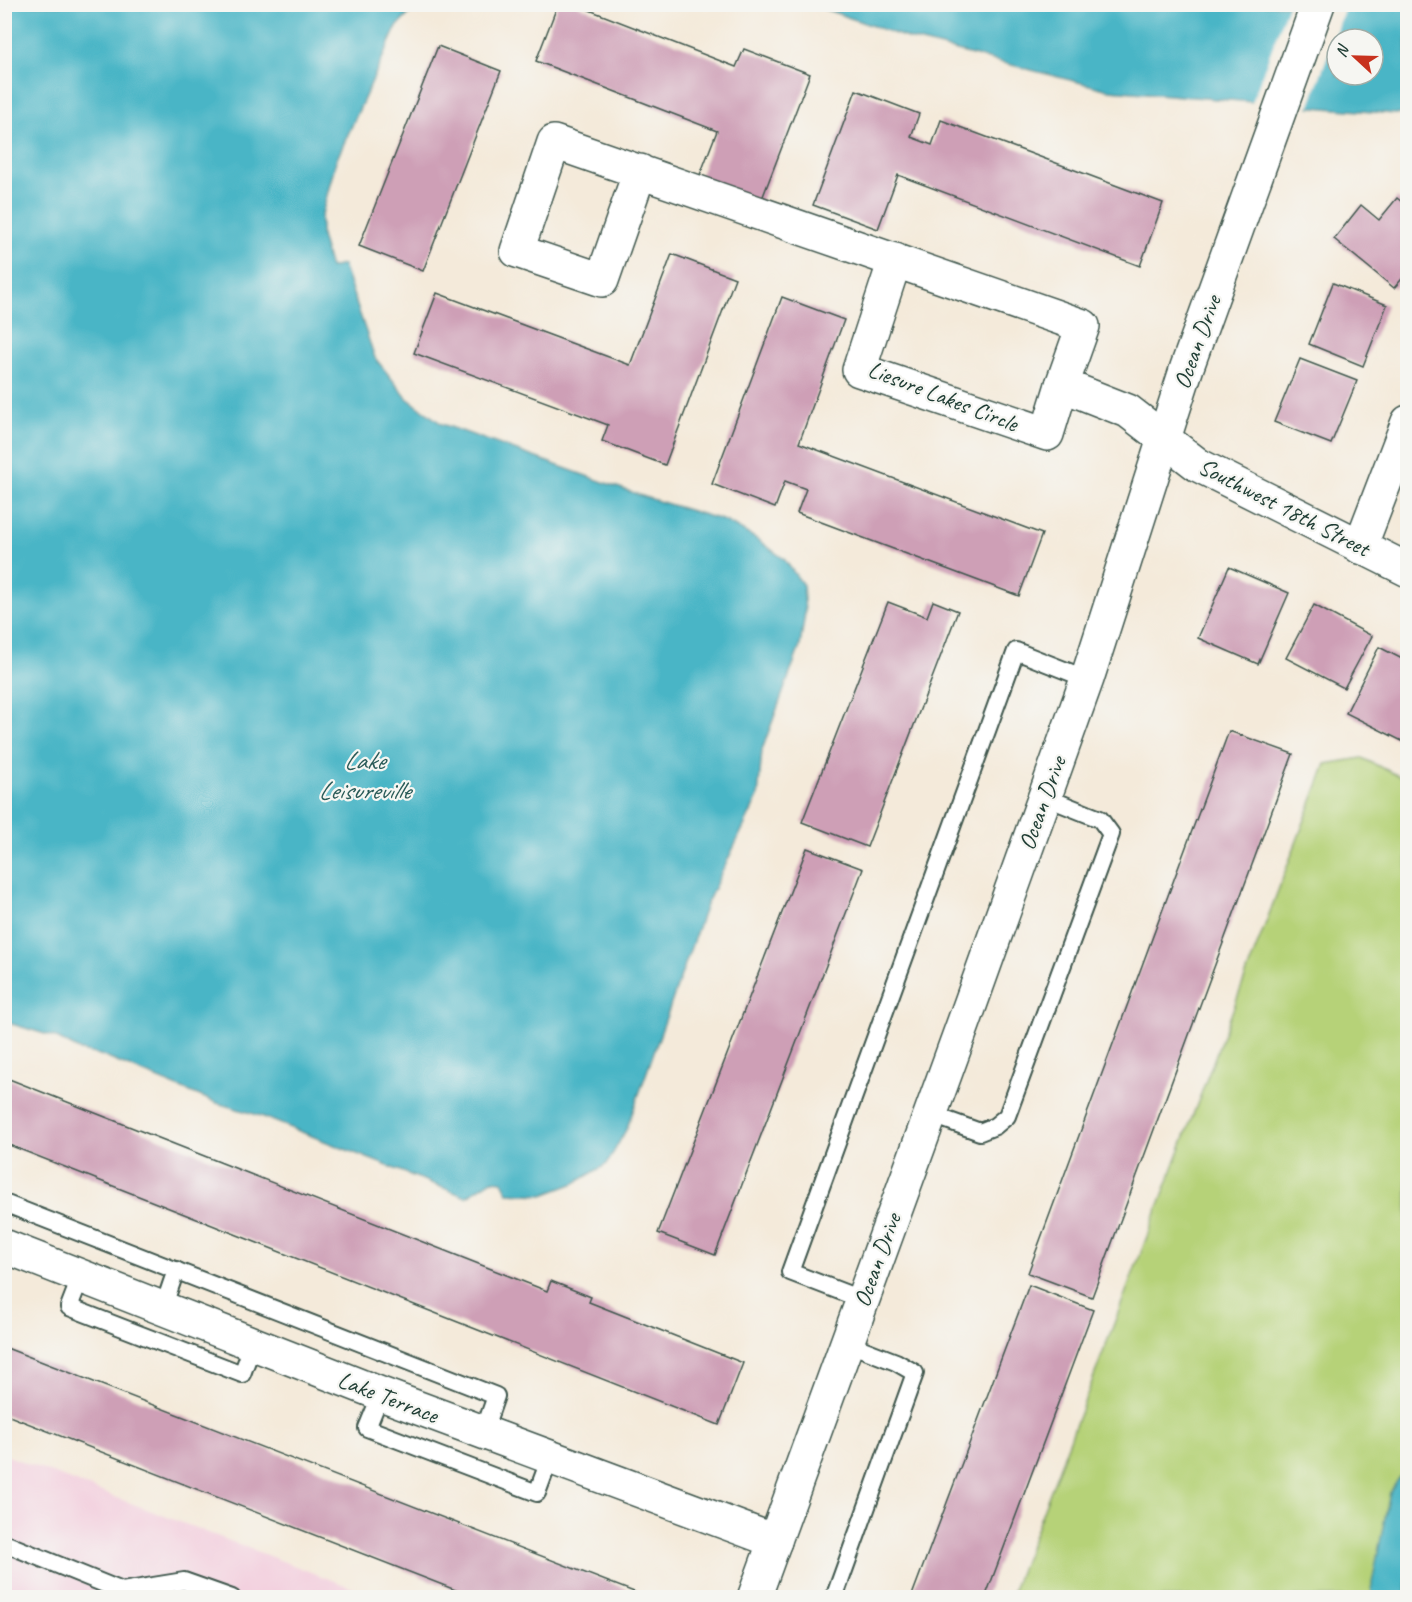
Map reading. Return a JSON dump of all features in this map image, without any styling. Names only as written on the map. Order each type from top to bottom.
[{"type":"street","name":"Ocean Drive","points":[[754,1598],[1087,679],[1187,367],[1318,4]]},
{"type":"street","name":"Liesure Lakes Circle","points":[[640,171],[895,260],[1083,326],[1047,435],[859,370],[895,260]]},
{"type":"street","points":[[1062,385],[1128,411],[1164,438]]},
{"type":"street","points":[[1360,547],[1407,422]]},
{"type":"street","name":"Southwest 18th Street","points":[[1164,438],[1198,465],[1407,570]]},
{"type":"street","name":"Lake Terrace","points":[[4,1246],[381,1394],[775,1541]]},
{"type":"lane","points":[[863,1300],[790,1272],[1016,651],[1087,679]]},
{"type":"lane","points":[[930,1114],[981,1132],[995,1126],[1007,1116],[1111,834],[1100,819],[1045,797]]},
{"type":"lane","points":[[4,1203],[496,1396],[483,1433]]},
{"type":"lane","points":[[163,1308],[176,1270]]},
{"type":"lane","points":[[81,1276],[69,1307],[242,1374],[253,1344]]},
{"type":"lane","points":[[834,1598],[915,1373],[896,1362],[847,1343]]},
{"type":"lane","points":[[381,1394],[367,1428],[537,1493],[550,1458]]},
{"type":"lane","points":[[4,1543],[122,1591],[184,1581],[232,1598]]},
{"type":"shaded area","points":[[5,1455],[376,1597],[5,1597]]},
{"type":"green space","points":[[1362,758],[1407,780],[1407,1597],[1010,1598],[1326,764]]},
{"type":"water","name":"Lake Leisureville","points":[[4,5],[417,5],[396,28],[336,161],[321,218],[321,236],[330,268],[343,265],[375,358],[407,398],[442,424],[645,497],[725,521],[755,538],[784,559],[803,585],[805,613],[800,646],[762,750],[758,797],[706,905],[627,1128],[607,1164],[575,1183],[543,1195],[508,1193],[502,1181],[492,1180],[466,1197],[261,1116],[217,1103],[100,1055],[81,1051],[55,1037],[5,1022]]},
{"type":"water","points":[[813,5],[1407,5],[1407,115],[1109,90],[910,39]]},
{"type":"water","points":[[1407,1466],[1407,1597],[1372,1597],[1372,1583],[1390,1492]]},
{"type":"pier","points":[[1288,5],[1346,5],[1338,27],[1325,27],[1325,63],[1308,110],[1251,105]]},
{"type":"building","points":[[558,4],[574,4],[736,67],[744,49],[810,74],[760,204],[698,180],[717,131],[536,61]]},
{"type":"building","points":[[438,46],[501,71],[423,271],[359,246]]},
{"type":"building","points":[[856,90],[919,114],[911,137],[932,145],[941,120],[1163,203],[1140,266],[898,175],[878,229],[813,205]]},
{"type":"building","points":[[1397,198],[1408,207],[1408,272],[1394,288],[1334,239],[1361,205],[1379,220]]},
{"type":"building","points":[[672,254],[735,278],[665,465],[602,441],[608,425],[414,353],[437,293],[630,365]]},
{"type":"building","points":[[1333,283],[1387,305],[1363,366],[1309,344]]},
{"type":"building","points":[[782,297],[844,320],[799,443],[1042,534],[1019,596],[797,513],[806,489],[785,481],[775,508],[712,484]]},
{"type":"building","points":[[1300,359],[1357,381],[1331,444],[1274,422]]},
{"type":"building","points":[[1229,567],[1289,593],[1258,664],[1198,638]]},
{"type":"building","points":[[933,601],[958,611],[867,847],[802,822],[888,602],[927,617]]},
{"type":"building","points":[[1314,605],[1372,636],[1344,688],[1286,658]]},
{"type":"building","points":[[1379,647],[1408,662],[1408,744],[1346,713]]},
{"type":"building","points":[[1229,731],[1293,754],[1092,1297],[1028,1273]]},
{"type":"building","points":[[807,848],[863,869],[715,1255],[658,1233]]},
{"type":"building","points":[[4,1077],[547,1291],[551,1281],[591,1297],[589,1302],[743,1363],[719,1425],[4,1143]]},
{"type":"building","points":[[1029,1285],[1093,1310],[985,1598],[911,1598]]},
{"type":"building","points":[[4,1347],[647,1598],[476,1598],[4,1414]]}]
